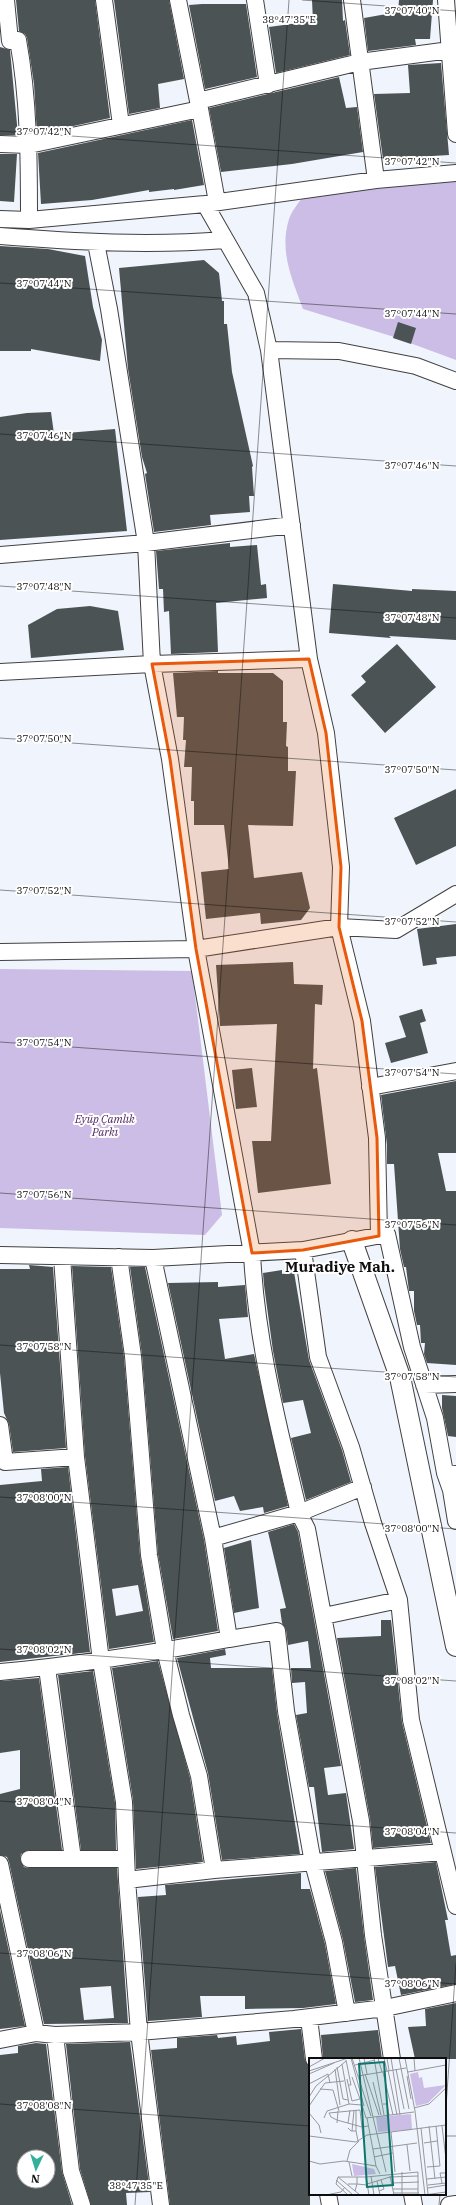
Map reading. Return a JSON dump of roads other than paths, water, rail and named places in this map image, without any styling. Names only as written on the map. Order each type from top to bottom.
[{"type":"street","points":[[6,0],[5,40],[18,40],[29,145],[29,220]]},
{"type":"street","points":[[104,0],[121,125]]},
{"type":"street","points":[[178,0],[199,105],[211,203],[226,240],[256,293],[269,350],[309,660],[326,733],[341,867],[339,927],[362,1021],[377,1138],[380,1236]]},
{"type":"street","points":[[255,0],[268,85]]},
{"type":"street","points":[[352,0],[376,180]]},
{"type":"street","points":[[446,0],[452,34],[450,50],[456,134]]},
{"type":"street","points":[[0,144],[29,145],[121,125],[268,85],[360,62],[450,50]]},
{"type":"street","points":[[0,219],[29,220],[211,203],[376,180],[456,173]]},
{"type":"street","points":[[0,236],[96,243],[196,242],[226,240]]},
{"type":"street","points":[[96,243],[109,309],[146,543],[152,664],[170,759],[196,949],[252,1253],[253,1286],[267,1369],[299,1513],[307,1529],[361,1821],[373,1935],[392,2058]]},
{"type":"street","points":[[269,350],[339,351],[416,366],[456,381]]},
{"type":"street","points":[[0,555],[146,543],[292,525]]},
{"type":"street","points":[[0,672],[152,664],[309,660]]},
{"type":"street","points":[[0,952],[196,949],[339,927],[396,930],[456,894]]},
{"type":"street","points":[[370,1087],[456,1071]]},
{"type":"street","points":[[0,1255],[153,1258],[252,1253],[303,1250],[387,1234],[412,1347],[451,1473],[451,1490],[456,1521]]},
{"type":"street","points":[[352,1241],[400,1377],[456,1646]]},
{"type":"street","points":[[303,1250],[318,1358],[351,1447],[399,1600],[411,1720],[456,1906]]},
{"type":"street","points":[[62,1257],[76,1457],[101,1661],[124,1802],[127,1880],[139,2032],[161,2205]]},
{"type":"street","points":[[119,1257],[133,1356],[150,1555],[165,1650],[181,1716],[199,1776],[214,1870]]},
{"type":"street","points":[[153,1258],[213,1538],[229,1639]]},
{"type":"street","points":[[424,1385],[456,1384]]},
{"type":"street","points":[[0,1425],[5,1462],[76,1457]]},
{"type":"street","points":[[213,1538],[299,1513],[363,1487]]},
{"type":"street","points":[[324,1616],[399,1600]]},
{"type":"street","points":[[0,1672],[101,1661],[277,1632],[286,1711],[313,1863],[334,1942],[347,2013]]},
{"type":"street","points":[[47,1668],[73,1859]]},
{"type":"street","points":[[127,1880],[214,1870],[443,1852]]},
{"type":"street","points":[[29,1859],[126,1859]]},
{"type":"street","points":[[0,1864],[36,2033]]},
{"type":"street","points":[[0,2040],[36,2033],[55,2035],[139,2032],[309,2018],[385,2008],[456,1993]]},
{"type":"street","points":[[309,2018],[314,2058]]},
{"type":"street","points":[[55,2035],[71,2171],[82,2205]]},
{"type":"street","points":[[328,2195],[330,2205]]},
{"type":"street","points":[[412,2195],[414,2205]]},
{"type":"street","points":[[449,2205],[456,2204]]},
{"type":"district","name":"Muradiye Mah.","points":[[340,1266]]},
{"type":"park label","name":"Eyüp Çamlık Parkı","points":[[105,1125]]}]
